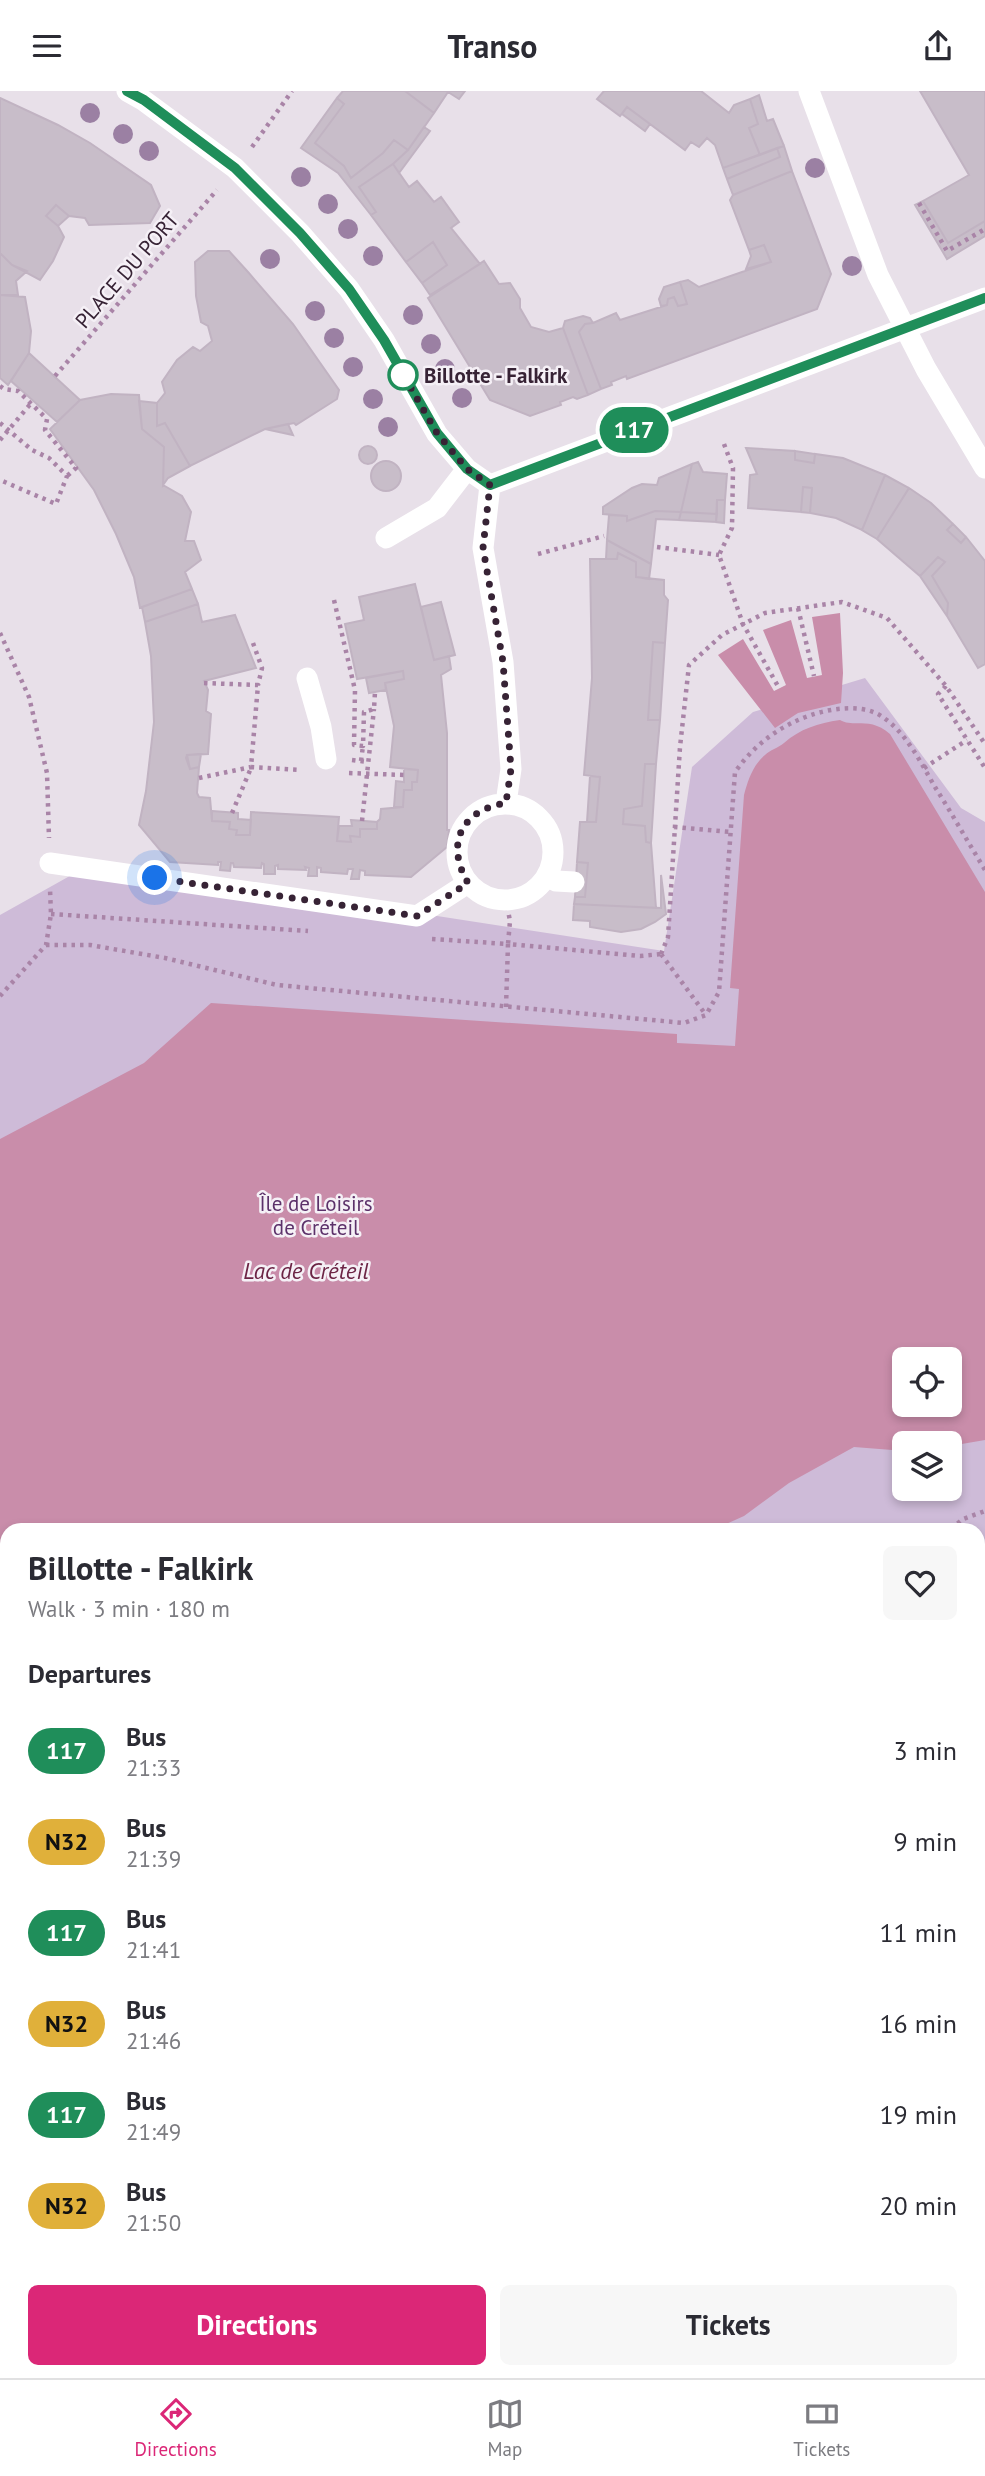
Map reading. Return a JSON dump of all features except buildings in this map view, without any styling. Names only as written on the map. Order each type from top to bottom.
[{"type":"street","points":[[127,91],[144,100],[235,168],[300,233],[349,289],[384,340],[437,433],[467,469],[490,485]]},
{"type":"street","points":[[809,91],[878,275],[926,369],[985,468]]},
{"type":"street","points":[[490,485],[985,298]]},
{"type":"street","points":[[386,538],[437,508],[467,469]]},
{"type":"street","points":[[490,485],[483,548],[503,662],[511,769],[506,803]]},
{"type":"street","points":[[307,678],[334,766]]},
{"type":"street","points":[[506,803],[519,805],[535,813],[548,828],[553,844],[553,861],[547,876],[541,885],[527,895],[506,900],[494,899],[477,891],[468,883],[460,869],[457,846],[461,830],[481,809],[506,803]]},
{"type":"street","points":[[50,863],[417,916],[468,883]]},
{"type":"street","points":[[547,876],[556,881],[574,882]]},
{"type":"path","points":[[246,156],[292,91]]},
{"type":"path","name":"PLACE DU PORT","points":[[55,376],[223,184]]},
{"type":"path","points":[[919,203],[945,252],[985,229]]},
{"type":"path","points":[[0,386],[18,391],[32,402],[47,419],[45,430],[76,468],[67,476],[56,504],[0,480]]},
{"type":"path","points":[[0,440],[32,402]]},
{"type":"path","points":[[0,423],[32,450],[49,458],[67,476]]},
{"type":"path","points":[[724,444],[733,468],[732,528],[719,555],[743,624],[779,688]]},
{"type":"path","points":[[538,555],[604,535]]},
{"type":"path","points":[[657,547],[719,555]]},
{"type":"path","points":[[334,600],[355,689],[354,745],[363,746]]},
{"type":"path","points":[[661,954],[668,937],[674,827],[689,665],[722,635],[765,613],[842,602],[887,618],[946,686],[985,744]]},
{"type":"path","points":[[798,608],[814,676]]},
{"type":"path","points":[[0,633],[29,697],[47,773],[51,914],[46,945],[0,996]]},
{"type":"path","points":[[232,813],[251,768],[258,685],[262,668],[253,643]]},
{"type":"path","points":[[204,683],[258,685]]},
{"type":"path","points":[[946,686],[937,694],[985,768]]},
{"type":"path","points":[[362,821],[375,692]]},
{"type":"path","points":[[361,761],[364,712],[374,709]]},
{"type":"path","points":[[46,945],[90,945],[165,958],[277,985],[684,1023],[705,1015],[719,992],[735,772],[747,755],[763,740],[796,720],[828,710],[862,709],[883,716],[905,739],[985,870]]},
{"type":"path","points":[[924,768],[967,740]]},
{"type":"path","points":[[334,766],[367,774],[404,775]]},
{"type":"path","points":[[199,778],[251,768],[303,771]]},
{"type":"path","points":[[674,827],[731,832]]},
{"type":"path","points":[[506,1007],[508,944],[640,956],[661,954]]},
{"type":"path","points":[[661,954],[705,1015]]},
{"type":"path","points":[[958,1523],[985,1511]]},
{"type":"green space","name":"Lac de Créteil","points":[[865,678],[961,808],[985,822],[985,1523],[0,1523],[0,915],[93,863],[664,951],[692,767],[753,712]]},
{"type":"water","points":[[840,613],[843,673],[841,703],[798,713],[775,728],[718,655],[743,639],[774,691],[786,685],[763,630],[791,620],[807,678],[822,675],[812,617]]},
{"type":"water","name":"Lac de Créteil","points":[[840,720],[876,725],[890,734],[985,892],[985,1440],[962,1444],[962,1431],[892,1431],[892,1450],[854,1447],[789,1483],[744,1516],[728,1523],[0,1523],[0,1139],[144,1063],[211,1003],[677,1034],[677,1043],[735,1046],[739,989],[730,988],[744,795],[749,778],[761,759],[803,730]]},
{"type":"bus line","name":"117","points":[[127,91],[144,100],[235,168],[300,233],[349,289],[384,340],[437,433],[467,469],[490,485],[985,298]]},
{"type":"place","name":"Billotte - Falkirk","points":[[403,375]]},
{"type":"route","points":[[155,878],[417,916],[468,883],[460,869],[457,846],[461,830],[481,809],[506,803],[511,769],[503,662],[483,548],[490,485],[467,469],[437,433],[401,371],[403,375]]},
{"type":"park label","name":"Île de Loisirs de Créteil","points":[[316,1215]]}]
